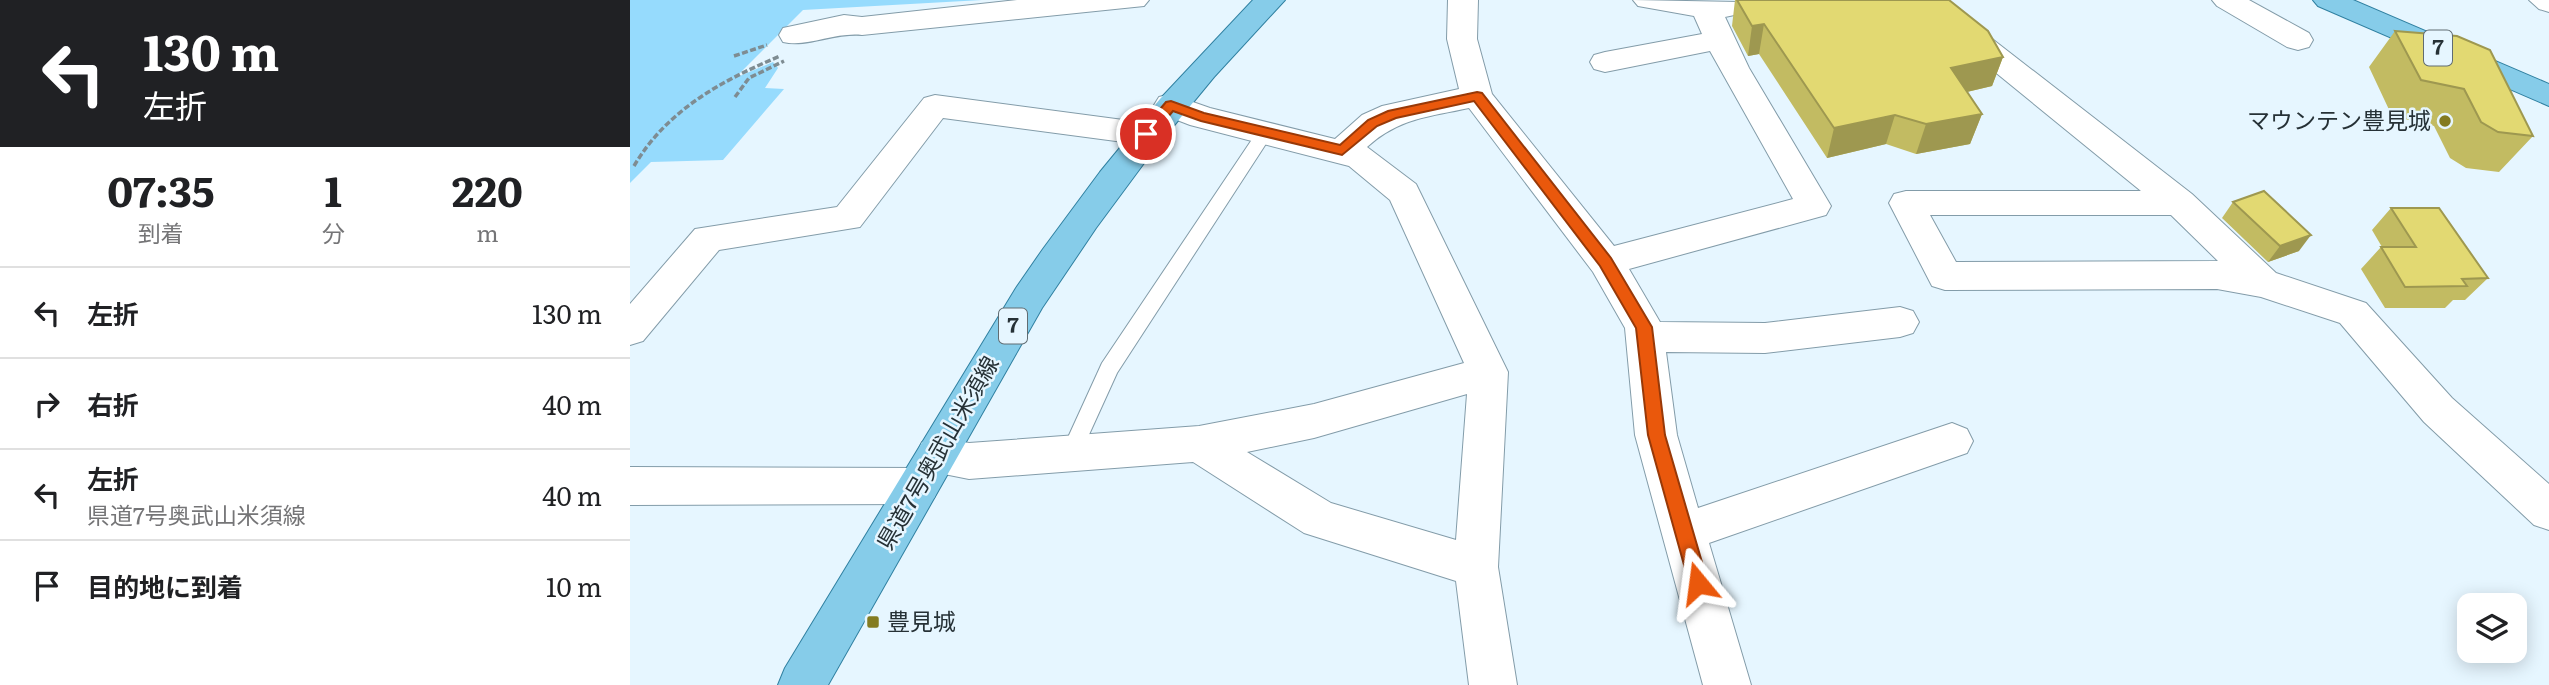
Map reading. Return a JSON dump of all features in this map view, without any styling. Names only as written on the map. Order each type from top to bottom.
[{"type":"main road","name":"県道7号奥武山米須線","points":[[802,685],[1028,298],[1087,212],[1146,134],[1270,0]]},
{"type":"main road","name":"7","points":[[2328,0],[2549,96]]},
{"type":"street","points":[[793,43],[844,24],[862,26],[1072,3],[1134,0]]},
{"type":"street","points":[[1463,0],[1462,39],[1477,96],[1606,262],[1644,327],[1656,435],[1727,685]]},
{"type":"street","points":[[1648,0],[1706,9],[1760,6]]},
{"type":"street","points":[[1924,0],[2180,203],[2263,283]]},
{"type":"street","points":[[2227,0],[2298,40]]},
{"type":"street","points":[[2544,0],[2549,3]]},
{"type":"street","points":[[1606,262],[1814,206],[1720,40],[1706,9]]},
{"type":"street","points":[[1605,62],[1720,40]]},
{"type":"street","points":[[1342,151],[1373,123],[1393,114],[1477,96]]},
{"type":"street","points":[[1171,105],[1201,117],[1360,157],[1404,193],[1488,372],[1476,567],[1493,685]]},
{"type":"street","points":[[630,330],[708,237],[848,218],[935,106],[1146,134]]},
{"type":"street","points":[[2180,203],[1906,203],[1945,276],[2217,275],[2263,283],[2353,313],[2438,410],[2549,511]]},
{"type":"street","points":[[1646,337],[1765,338],[1900,322]]},
{"type":"street","points":[[630,486],[928,470],[969,461],[1199,444],[1314,421],[1488,372]]},
{"type":"street","points":[[1684,532],[1952,441]]},
{"type":"street","points":[[1199,444],[1319,519],[1476,567]]},
{"type":"lane","points":[[1070,455],[1109,369],[1265,133]]},
{"type":"path","points":[[634,166],[673,118],[699,97],[793,43]]},
{"type":"path","points":[[735,97],[749,78],[776,65]]},
{"type":"shaded area","points":[[630,0],[982,0],[803,10],[735,78],[773,62],[778,68],[765,88],[784,89],[723,160],[651,162],[630,183]]},
{"type":"building","points":[[1737,0],[1949,0],[1988,31],[2003,57],[1951,68],[1982,114],[1926,124],[1895,115],[1834,128],[1764,24],[1752,26]]},
{"type":"building","points":[[2395,31],[2457,36],[2490,50],[2533,136],[2498,132],[2481,122],[2464,89],[2421,80]]},
{"type":"building","points":[[2264,191],[2311,235],[2280,246],[2233,202]]},
{"type":"building","points":[[2391,208],[2439,208],[2488,278],[2462,279],[2467,286],[2405,287],[2381,247],[2416,247]]},
{"type":"place","name":"マウンテン豊見城","points":[[2445,121]]},
{"type":"place","name":"豊見城","points":[[873,622]]},
{"type":"route","points":[[1146,134],[1171,105],[1201,117],[1342,151],[1373,123],[1393,114],[1477,96],[1606,262],[1644,327],[1656,435],[1698,583]]}]
